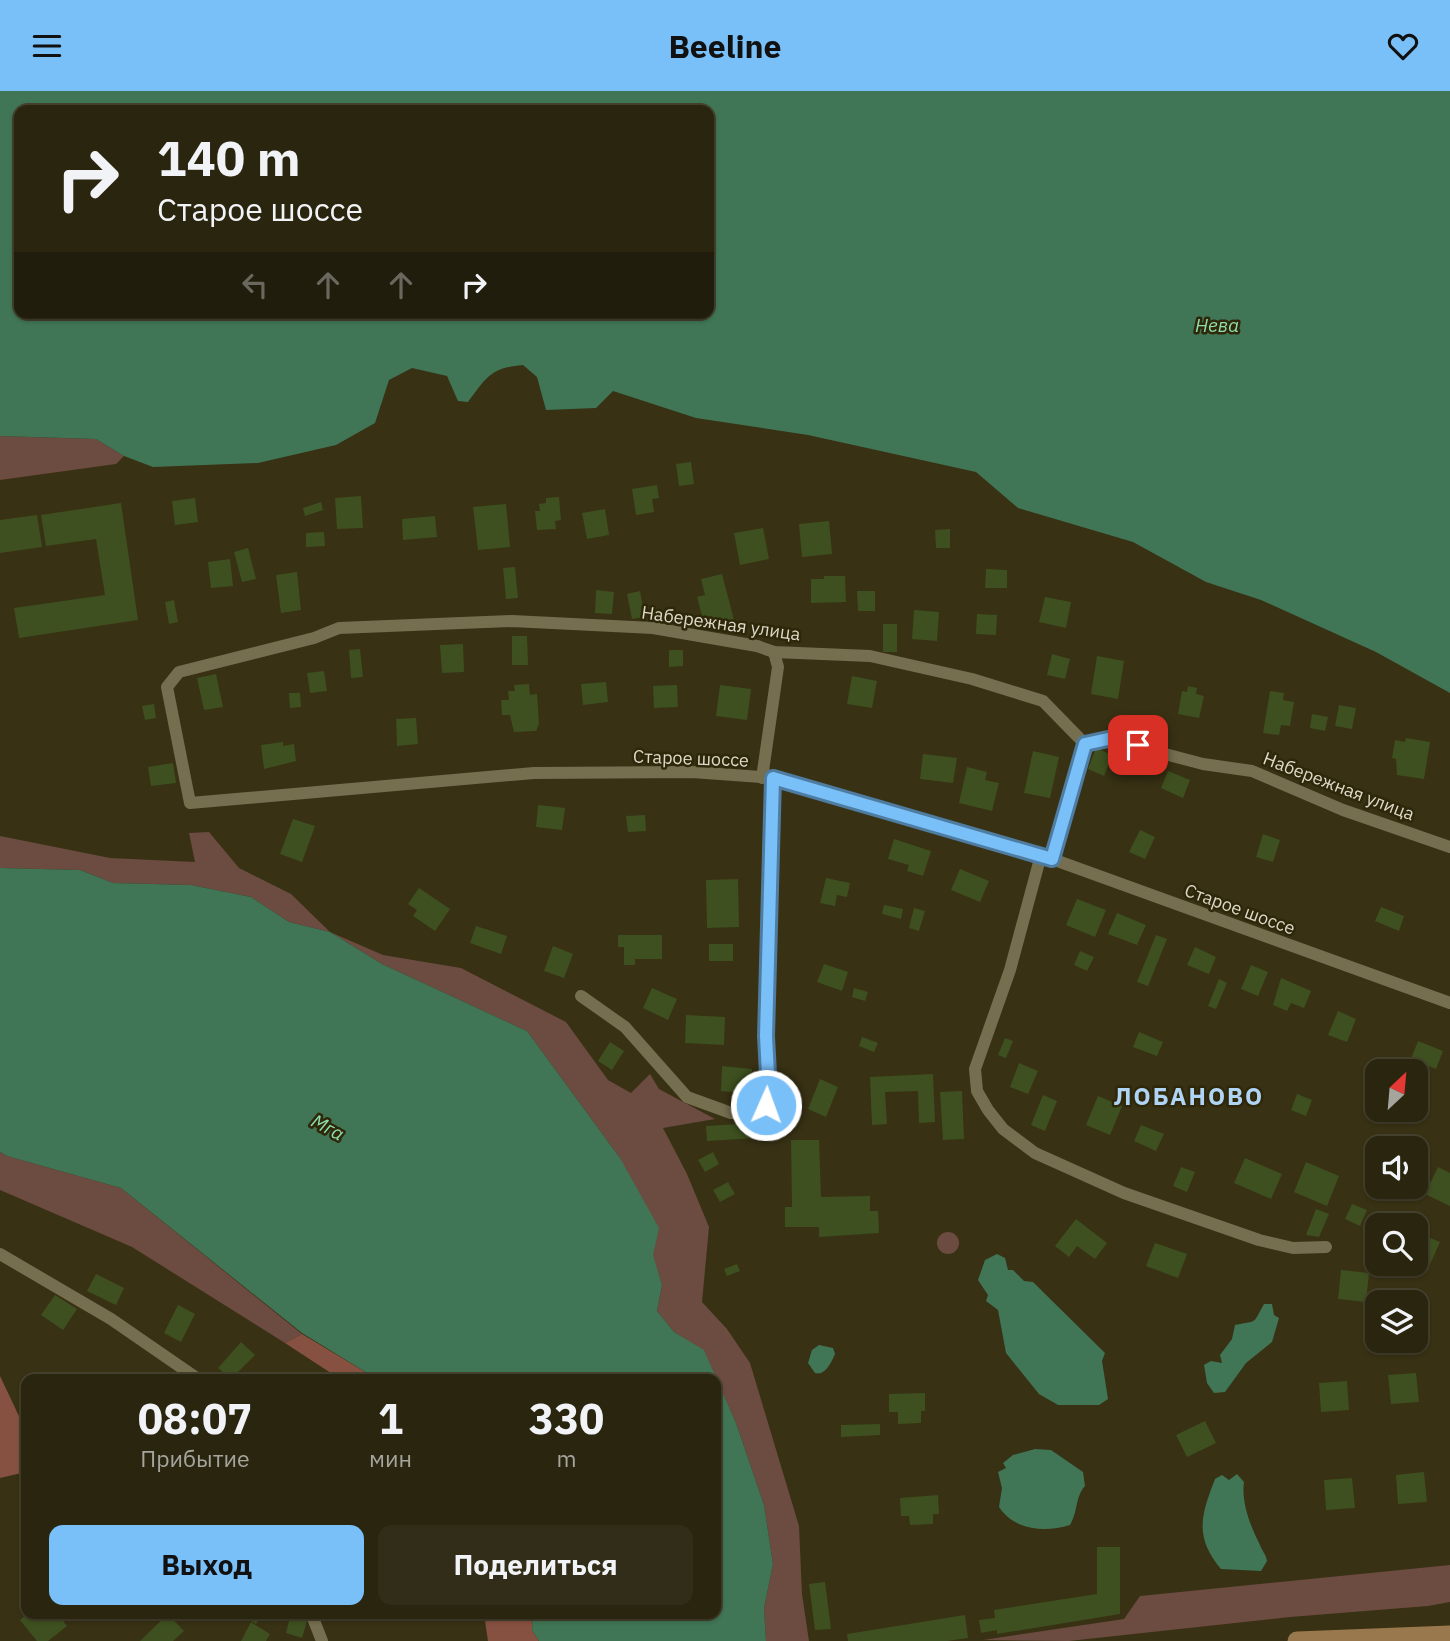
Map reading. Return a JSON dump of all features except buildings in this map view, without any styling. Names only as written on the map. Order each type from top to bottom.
[{"type":"main road","points":[[1297,1641],[1450,1635]]},
{"type":"street","name":"Набережная улица","points":[[190,803],[167,687],[179,672],[314,638],[339,628],[512,621],[653,628],[774,652],[870,656],[972,678],[1043,701],[1085,744],[1108,739],[1203,764],[1252,771],[1343,810],[1450,847]]},
{"type":"street","points":[[581,996],[625,1027],[687,1097],[710,1108],[731,1112],[752,1112],[766,1105],[769,1093],[766,1036],[768,778],[778,667],[774,652]]},
{"type":"street","points":[[1085,744],[975,1069],[977,1091],[988,1111],[1003,1129],[1035,1153],[1124,1193],[1259,1240],[1293,1248],[1326,1247]]},
{"type":"street","name":"Старое шоссе","points":[[190,803],[534,773],[692,772],[768,778],[1047,857],[1450,1003]]},
{"type":"street","points":[[0,1254],[111,1319],[191,1374]]},
{"type":"street","points":[[313,1619],[322,1641]]},
{"type":"shaded area","points":[[0,436],[96,439],[124,456],[116,464],[0,480]]},
{"type":"shaded area","points":[[209,832],[239,868],[291,894],[330,932],[289,922],[251,897],[191,885],[113,883],[80,870],[0,868],[0,836],[110,858],[195,862],[189,833]]},
{"type":"shaded area","points":[[330,932],[383,955],[461,968],[566,1022],[608,1080],[631,1093],[650,1074],[659,1089],[715,1119],[663,1128],[687,1174],[709,1227],[702,1302],[727,1329],[750,1363],[799,1526],[802,1594],[809,1641],[766,1641],[764,1608],[773,1564],[764,1505],[736,1423],[721,1389],[721,1374],[714,1374],[704,1351],[674,1332],[657,1311],[662,1285],[620,1158],[527,1031],[382,964]]},
{"type":"shaded area","points":[[0,1152],[121,1188],[302,1334],[285,1343],[132,1247],[0,1190]]},
{"type":"shaded area","points":[[948,1232],[956,1235],[959,1243],[956,1251],[948,1254],[940,1251],[937,1243],[940,1235]]},
{"type":"shaded area","points":[[302,1334],[369,1374],[332,1374],[285,1343]]},
{"type":"shaded area","points":[[0,1376],[21,1420],[21,1473],[0,1478]]},
{"type":"shaded area","points":[[1450,1565],[1450,1602],[1428,1606],[1290,1617],[1069,1641],[983,1640],[1124,1619],[1140,1596]]},
{"type":"shaded area","points":[[485,1619],[533,1619],[532,1630],[539,1641],[488,1641]]},
{"type":"water","name":"Нева","points":[[0,91],[1450,91],[1450,693],[1376,652],[1261,600],[1206,582],[1133,542],[1018,508],[976,472],[808,435],[696,418],[613,391],[596,408],[546,410],[537,377],[523,365],[512,366],[490,375],[468,402],[458,401],[447,376],[412,368],[389,380],[375,423],[336,445],[258,463],[153,467],[124,456],[96,439],[0,436]]},
{"type":"water","name":"Мга","points":[[0,868],[80,870],[113,883],[191,885],[251,897],[289,922],[330,932],[382,964],[527,1031],[620,1158],[659,1228],[653,1255],[662,1285],[657,1311],[674,1332],[704,1350],[715,1374],[369,1374],[302,1333],[121,1188],[0,1152]]},
{"type":"water","points":[[997,1254],[1005,1258],[1008,1270],[1013,1270],[1024,1281],[1033,1282],[1105,1353],[1102,1361],[1108,1399],[1099,1405],[1058,1405],[1039,1394],[1006,1353],[998,1310],[986,1301],[988,1295],[978,1280],[985,1260]]},
{"type":"water","points":[[1264,1304],[1272,1304],[1274,1315],[1279,1318],[1272,1342],[1246,1363],[1225,1392],[1214,1393],[1207,1383],[1204,1365],[1211,1361],[1222,1363],[1220,1355],[1232,1339],[1235,1325],[1254,1321]]},
{"type":"water","points":[[819,1345],[833,1348],[835,1354],[822,1373],[815,1373],[808,1363],[812,1350]]},
{"type":"water","points":[[721,1389],[736,1423],[764,1505],[773,1564],[764,1608],[766,1641],[539,1641],[532,1630],[533,1619],[721,1619]]},
{"type":"water","points":[[1035,1449],[1051,1450],[1083,1472],[1085,1486],[1070,1525],[1050,1529],[1030,1528],[1013,1521],[999,1507],[1002,1488],[998,1472],[1006,1468],[1003,1463],[1013,1455]]},
{"type":"water","points":[[1237,1474],[1244,1482],[1248,1515],[1267,1561],[1261,1571],[1221,1569],[1212,1557],[1204,1536],[1206,1504],[1215,1479],[1222,1475],[1229,1480]]},
{"type":"district","name":"ЛОБАНОВО","points":[[1189,1096]]},
{"type":"route","points":[[766,1105],[769,1093],[766,1036],[773,778],[1052,859],[1085,744],[1108,739],[1138,745]]}]
